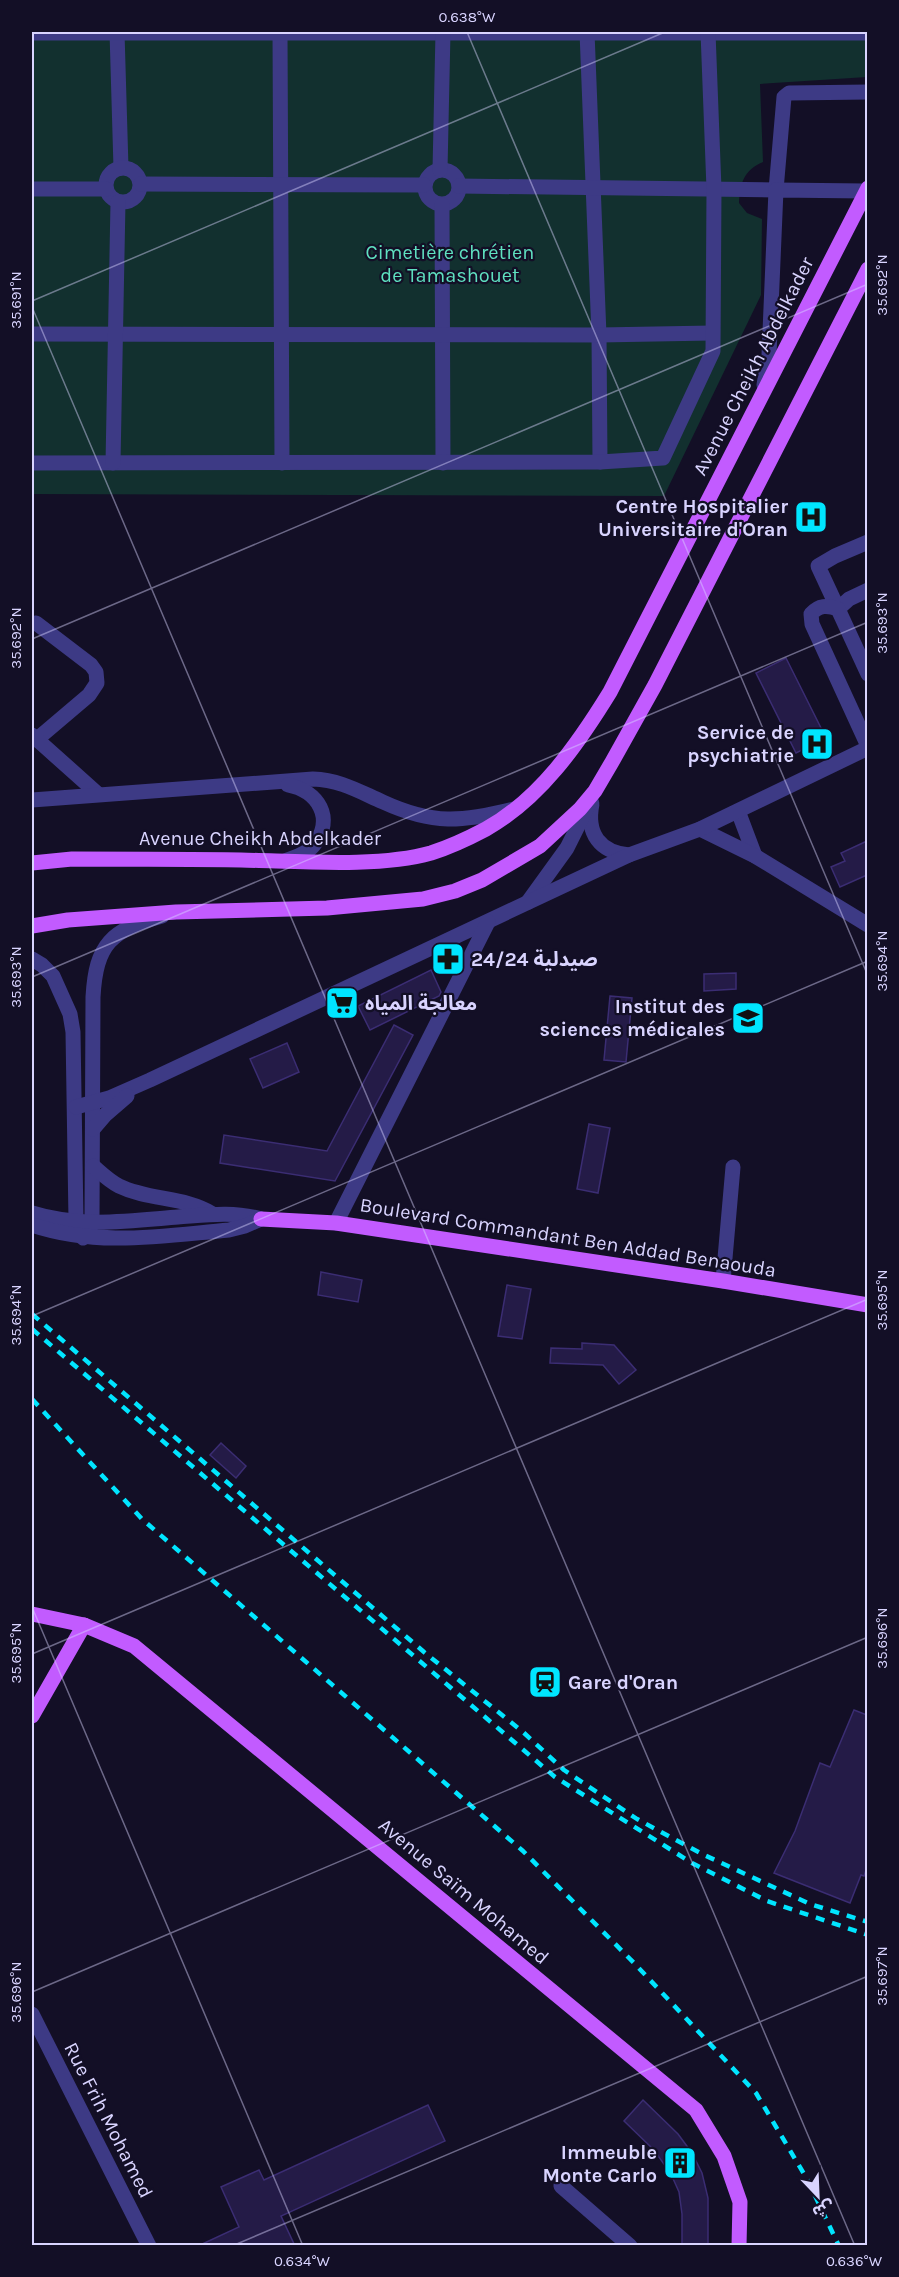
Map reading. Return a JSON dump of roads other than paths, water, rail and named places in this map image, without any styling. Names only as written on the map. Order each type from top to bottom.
[{"type":"main road","name":"Avenue Cheikh Abdelkader","points":[[32,863],[72,859],[375,861],[431,853],[488,828],[514,809],[552,773],[578,742],[610,692],[867,190]]},
{"type":"main road","points":[[32,926],[68,920],[176,912],[362,906],[423,899],[455,891],[482,880],[540,846],[580,809],[595,791],[655,685],[867,269]]},
{"type":"main road","name":"Boulevard Commandant Ben Addad Benaouda","points":[[261,1219],[336,1223],[867,1305]]},
{"type":"main road","name":"Avenue Saïm Mohamed","points":[[32,1614],[84,1625],[134,1646],[696,2110],[724,2156],[740,2202],[740,2246]]},
{"type":"main road","points":[[32,1716],[84,1625]]},
{"type":"street","points":[[117,32],[122,168]]},
{"type":"street","points":[[280,32],[282,463]]},
{"type":"street","points":[[440,170],[443,32]]},
{"type":"street","points":[[587,32],[599,335],[600,462]]},
{"type":"street","points":[[32,463],[600,462],[663,458],[713,351],[714,189],[708,32]]},
{"type":"street","points":[[32,33],[867,33]]},
{"type":"street","points":[[761,396],[769,355],[776,190],[784,97],[789,93],[867,92]]},
{"type":"street","points":[[122,168],[133,170],[141,184],[134,200],[124,203],[118,202],[109,195],[106,189],[108,178],[116,169],[122,168]]},
{"type":"street","points":[[440,170],[451,172],[459,186],[456,197],[442,205],[431,201],[424,191],[424,185],[429,175],[440,170]]},
{"type":"street","points":[[141,184],[424,185]]},
{"type":"street","points":[[459,186],[867,190]]},
{"type":"street","points":[[32,189],[106,189]]},
{"type":"street","points":[[113,463],[118,202]]},
{"type":"street","points":[[442,205],[444,463]]},
{"type":"street","points":[[32,334],[599,335],[712,333]]},
{"type":"street","points":[[867,542],[818,566],[867,674]]},
{"type":"street","points":[[838,609],[849,599],[867,590]]},
{"type":"street","points":[[76,1107],[132,1089],[629,855],[700,829],[867,747],[812,624],[811,614],[816,609],[827,605],[838,609]]},
{"type":"street","points":[[36,623],[91,665],[96,672],[97,683],[89,695],[34,737],[98,794]]},
{"type":"street","points":[[32,800],[330,779],[405,812],[445,820],[463,820],[514,809]]},
{"type":"street","points":[[280,783],[302,788],[315,797],[321,807],[323,823],[320,835],[313,846],[302,854],[285,861]]},
{"type":"street","points":[[595,791],[590,819],[596,837],[607,851],[629,855]]},
{"type":"street","points":[[526,904],[567,848],[595,791]]},
{"type":"street","points":[[738,811],[755,856]]},
{"type":"street","points":[[700,829],[755,856],[867,925]]},
{"type":"street","points":[[83,1238],[93,1166],[92,1103],[96,967],[104,948],[113,937],[127,928],[176,912]]},
{"type":"street","points":[[336,1223],[488,922]]},
{"type":"street","points":[[32,959],[42,965],[52,976],[70,1014],[84,1222]]},
{"type":"street","points":[[93,1130],[105,1114],[125,1098],[132,1089]]},
{"type":"street","points":[[93,1166],[117,1185],[138,1193],[188,1202],[214,1214]]},
{"type":"street","points":[[723,1281],[734,1167]]},
{"type":"street","name":"Boulevard Commandant Ben Addad Benaouda","points":[[32,1213],[84,1222],[214,1214],[239,1214],[261,1219]]},
{"type":"street","name":"Boulevard Commandant Ben Addad Benaouda","points":[[32,1225],[83,1238],[124,1239],[229,1230],[261,1219]]},
{"type":"street","name":"Rue Frih Mohamed","points":[[32,2014],[149,2246]]},
{"type":"street","points":[[561,2186],[630,2246]]},
{"type":"railway","points":[[32,1314],[424,1652],[523,1732],[564,1770],[637,1819],[702,1854],[810,1904],[868,1922]]},
{"type":"railway","points":[[32,1329],[555,1777],[692,1863],[767,1901],[868,1935]]},
{"type":"railway","points":[[32,1399],[142,1519],[523,1851],[635,1964],[756,2093],[807,2179],[839,2246]]},
{"type":"place","name":"Centre Hospitalier Universitaire d'Oran","points":[[811,517]]},
{"type":"place","name":"Service de psychiatrie","points":[[817,744]]},
{"type":"place","name":"صيدلية 24/24","points":[[448,959]]},
{"type":"place","name":"معالجة المياه","points":[[342,1003]]},
{"type":"place","name":"Institut des sciences médicales","points":[[748,1018]]},
{"type":"place","name":"Gare d'Oran","points":[[545,1682]]},
{"type":"place","name":"Immeuble Monte Carlo","points":[[680,2163]]},
{"type":"park label","name":"Cimetière chrétien de Tamashouet","points":[[450,264]]}]
